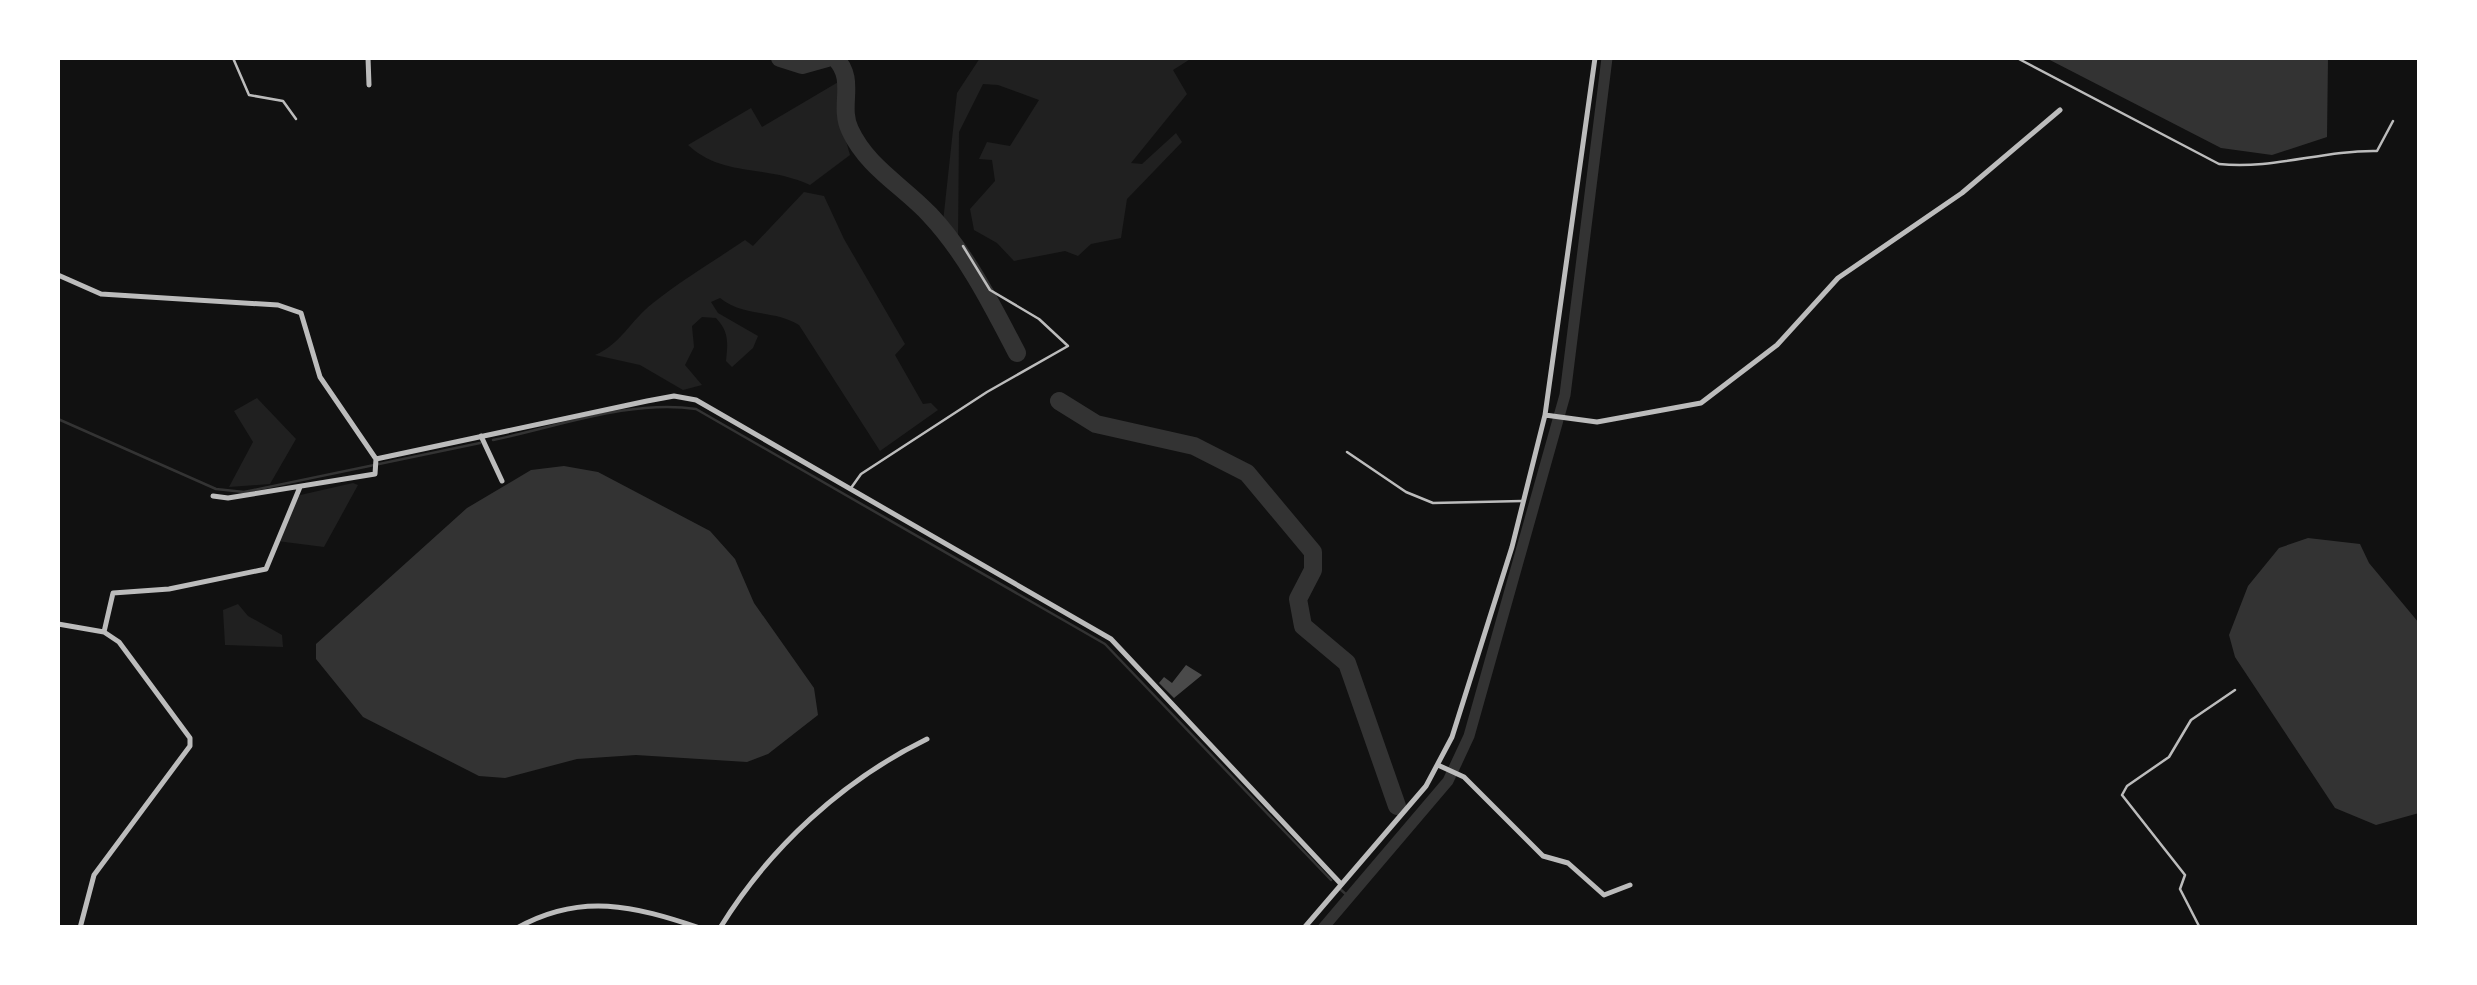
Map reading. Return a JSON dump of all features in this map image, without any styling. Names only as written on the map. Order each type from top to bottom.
[{"type":"street","points":[[368,58],[369,84]]},
{"type":"street","points":[[1304,928],[1443,766],[1548,416],[1595,58]]},
{"type":"street","points":[[1548,416],[1597,422],[1701,404],[1778,344],[1838,278],[1962,192],[2060,110]]},
{"type":"street","points":[[58,275],[101,294],[278,305],[302,312],[320,378],[376,458],[375,474],[213,496]]},
{"type":"street","points":[[376,458],[674,396],[696,400],[1111,639],[1341,884]]},
{"type":"street","points":[[481,436],[502,482]]},
{"type":"street","points":[[104,632],[113,592],[170,590],[266,569],[300,487]]},
{"type":"street","points":[[58,624],[104,632],[119,642],[190,738],[190,746],[94,876],[80,928]]},
{"type":"street","points":[[720,928],[780,846],[868,774],[927,740]]},
{"type":"street","points":[[1443,766],[1459,773],[1543,856],[1568,863],[1604,895],[1630,886]]},
{"type":"street","points":[[517,928],[557,910],[589,902],[700,928]]},
{"type":"lane","points":[[234,58],[249,95],[283,101],[296,119]]},
{"type":"lane","points":[[2017,58],[2219,164],[2252,168],[2343,150],[2377,151],[2393,121]]},
{"type":"lane","points":[[850,490],[861,474],[987,392],[1068,346],[1038,319],[990,290],[963,246]]},
{"type":"lane","points":[[1346,452],[1406,492],[1433,503],[1523,501]]},
{"type":"lane","points":[[2200,928],[2180,889],[2185,876],[2122,795],[2127,786],[2169,757],[2191,720],[2235,690]]},
{"type":"shaded area","points":[[980,58],[1192,58],[1173,70],[1187,94],[1131,163],[1142,164],[1176,133],[1182,142],[1127,199],[1121,238],[1091,244],[1078,256],[1065,251],[1014,261],[997,243],[974,230],[970,209],[995,181],[992,160],[979,159],[987,142],[1010,146],[1039,100],[998,85],[983,84],[959,132],[958,239],[943,222],[957,93]]},
{"type":"shaded area","points":[[2046,58],[2328,58],[2327,137],[2272,155],[2221,148]]},
{"type":"shaded area","points":[[840,81],[838,113],[850,155],[810,185],[731,167],[688,145],[751,108],[762,127]]},
{"type":"shaded area","points":[[804,192],[824,196],[844,239],[905,344],[895,355],[923,404],[931,403],[938,410],[880,451],[799,325],[789,320],[739,308],[720,298],[711,302],[718,313],[758,336],[753,348],[732,367],[726,361],[723,328],[716,318],[702,317],[692,326],[694,347],[685,365],[702,385],[683,390],[640,365],[595,355],[612,345],[645,310],[687,278],[745,240],[753,246]]},
{"type":"shaded area","points":[[257,398],[296,439],[270,484],[229,487],[253,442],[234,411]]},
{"type":"shaded area","points":[[564,466],[598,472],[710,531],[735,559],[754,603],[814,688],[818,715],[768,754],[747,762],[636,755],[577,759],[505,778],[479,776],[363,717],[316,659],[316,644],[467,508],[531,470]]},
{"type":"shaded area","points":[[358,485],[324,547],[277,541],[296,496]]},
{"type":"shaded area","points":[[2308,538],[2360,544],[2369,563],[2419,623],[2419,813],[2376,825],[2335,808],[2235,657],[2229,635],[2248,586],[2279,548]]},
{"type":"shaded area","points":[[238,604],[248,616],[282,635],[283,647],[225,645],[223,610]]},
{"type":"building","points":[[1186,665],[1202,675],[1174,698],[1159,683],[1164,677],[1172,683]]},
{"type":"waterway","points":[[780,58],[802,65],[827,58]]},
{"type":"waterway","points":[[835,58],[845,75],[847,121],[857,143],[876,166],[930,215],[955,246],[1017,353]]},
{"type":"waterway","points":[[1323,928],[1448,781],[1469,736],[1565,395],[1607,58]]},
{"type":"waterway","points":[[1059,401],[1096,424],[1194,446],[1247,473],[1313,552],[1313,570],[1298,599],[1303,626],[1347,663],[1397,806]]},
{"type":"waterway","points":[[493,440],[620,411],[696,409],[1105,644],[1331,880]]},
{"type":"waterway","points":[[58,419],[216,489],[244,492],[480,443]]},
{"type":"waterway","points":[[1340,889],[1349,897]]}]
